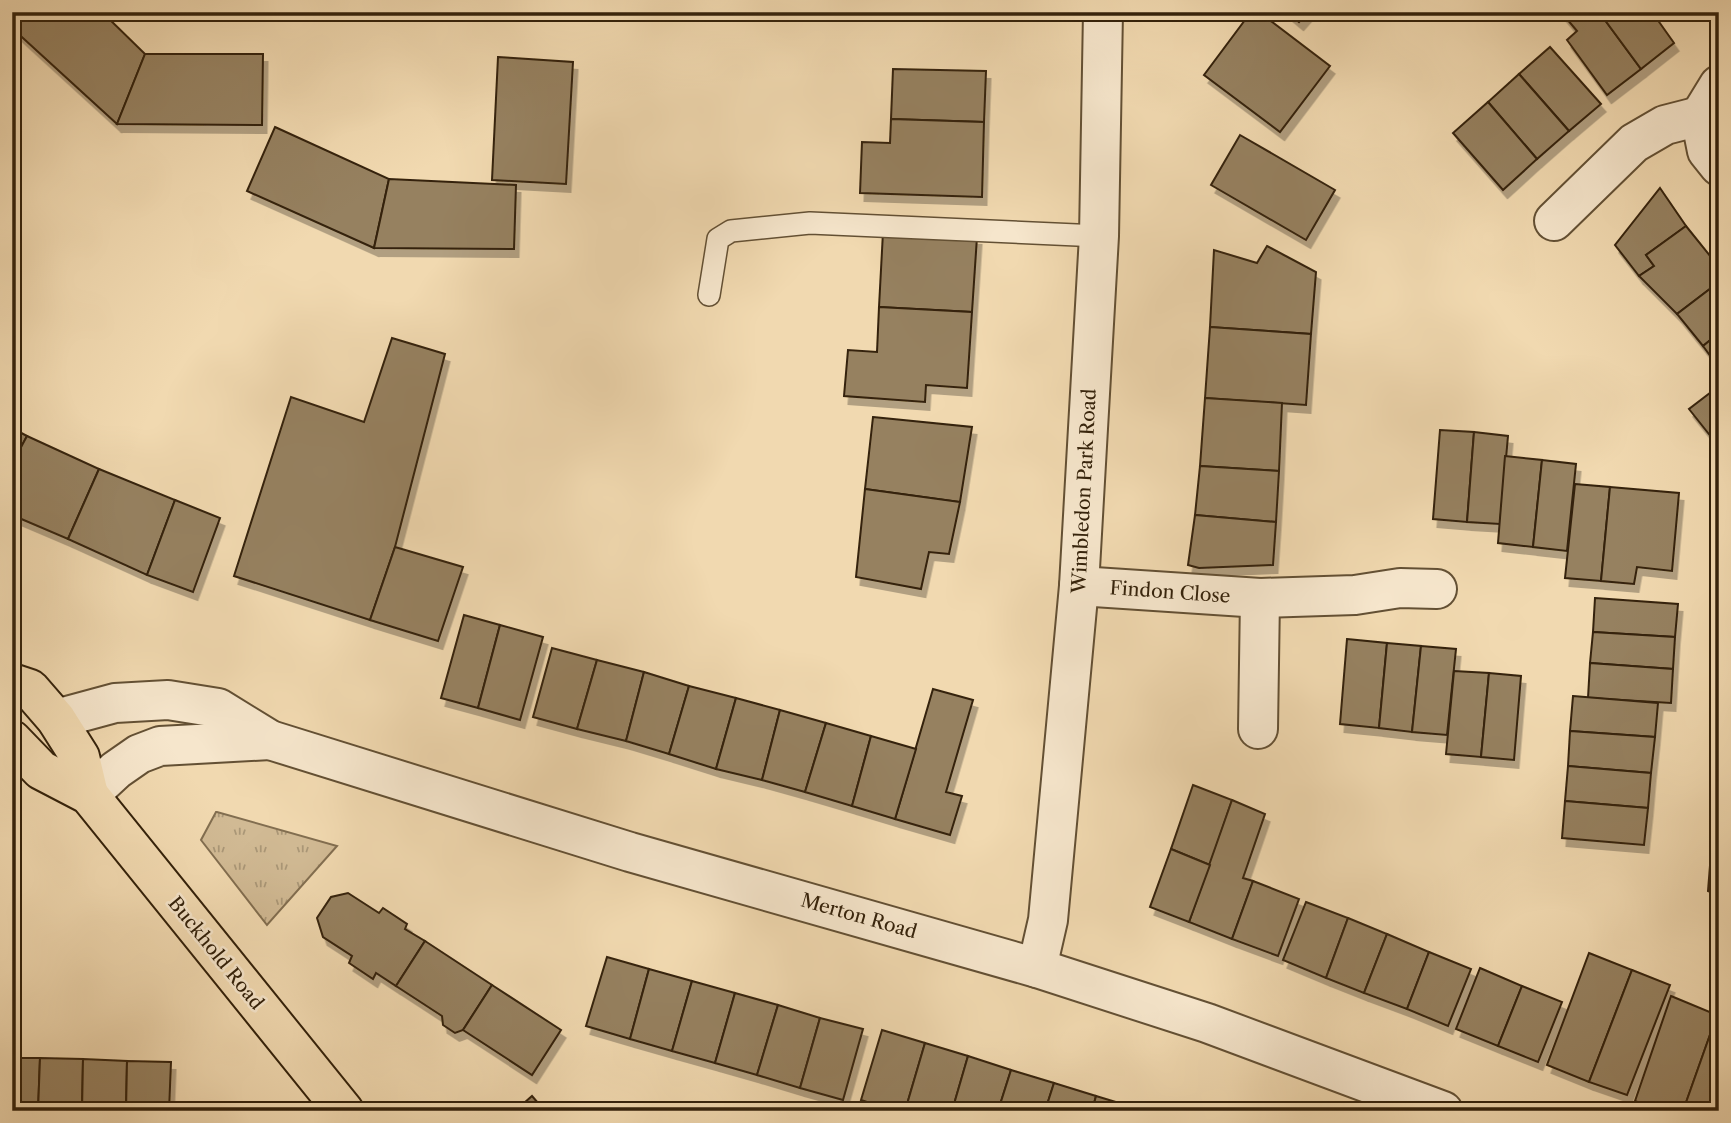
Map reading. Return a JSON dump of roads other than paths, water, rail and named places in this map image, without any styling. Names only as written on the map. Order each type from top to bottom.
[{"type":"main road","points":[[12,682],[30,689],[56,719],[80,757],[89,795]]},
{"type":"main road","points":[[12,740],[41,770],[89,795]]},
{"type":"main road","name":"Buckhold Road","points":[[89,795],[344,1111]]},
{"type":"street","name":"Wimbledon Park Road","points":[[1037,968],[1048,912],[1079,586],[1099,236],[1103,12]]},
{"type":"street","points":[[1709,100],[1707,152],[1719,166]]},
{"type":"street","points":[[1554,220],[1634,143],[1709,100]]},
{"type":"street","name":"Findon Close","points":[[1079,586],[1260,598],[1355,595],[1401,588],[1437,589]]},
{"type":"street","points":[[1258,729],[1260,598]]},
{"type":"street","name":"Merton Road","points":[[56,719],[115,703],[168,700],[218,708],[270,740],[631,852],[1037,968],[1207,1023],[1443,1111]]},
{"type":"street","name":"Merton Road","points":[[89,795],[116,770],[139,754],[160,746],[270,740]]},
{"type":"lane","points":[[709,295],[718,239],[731,231],[810,223],[1099,236]]}]
